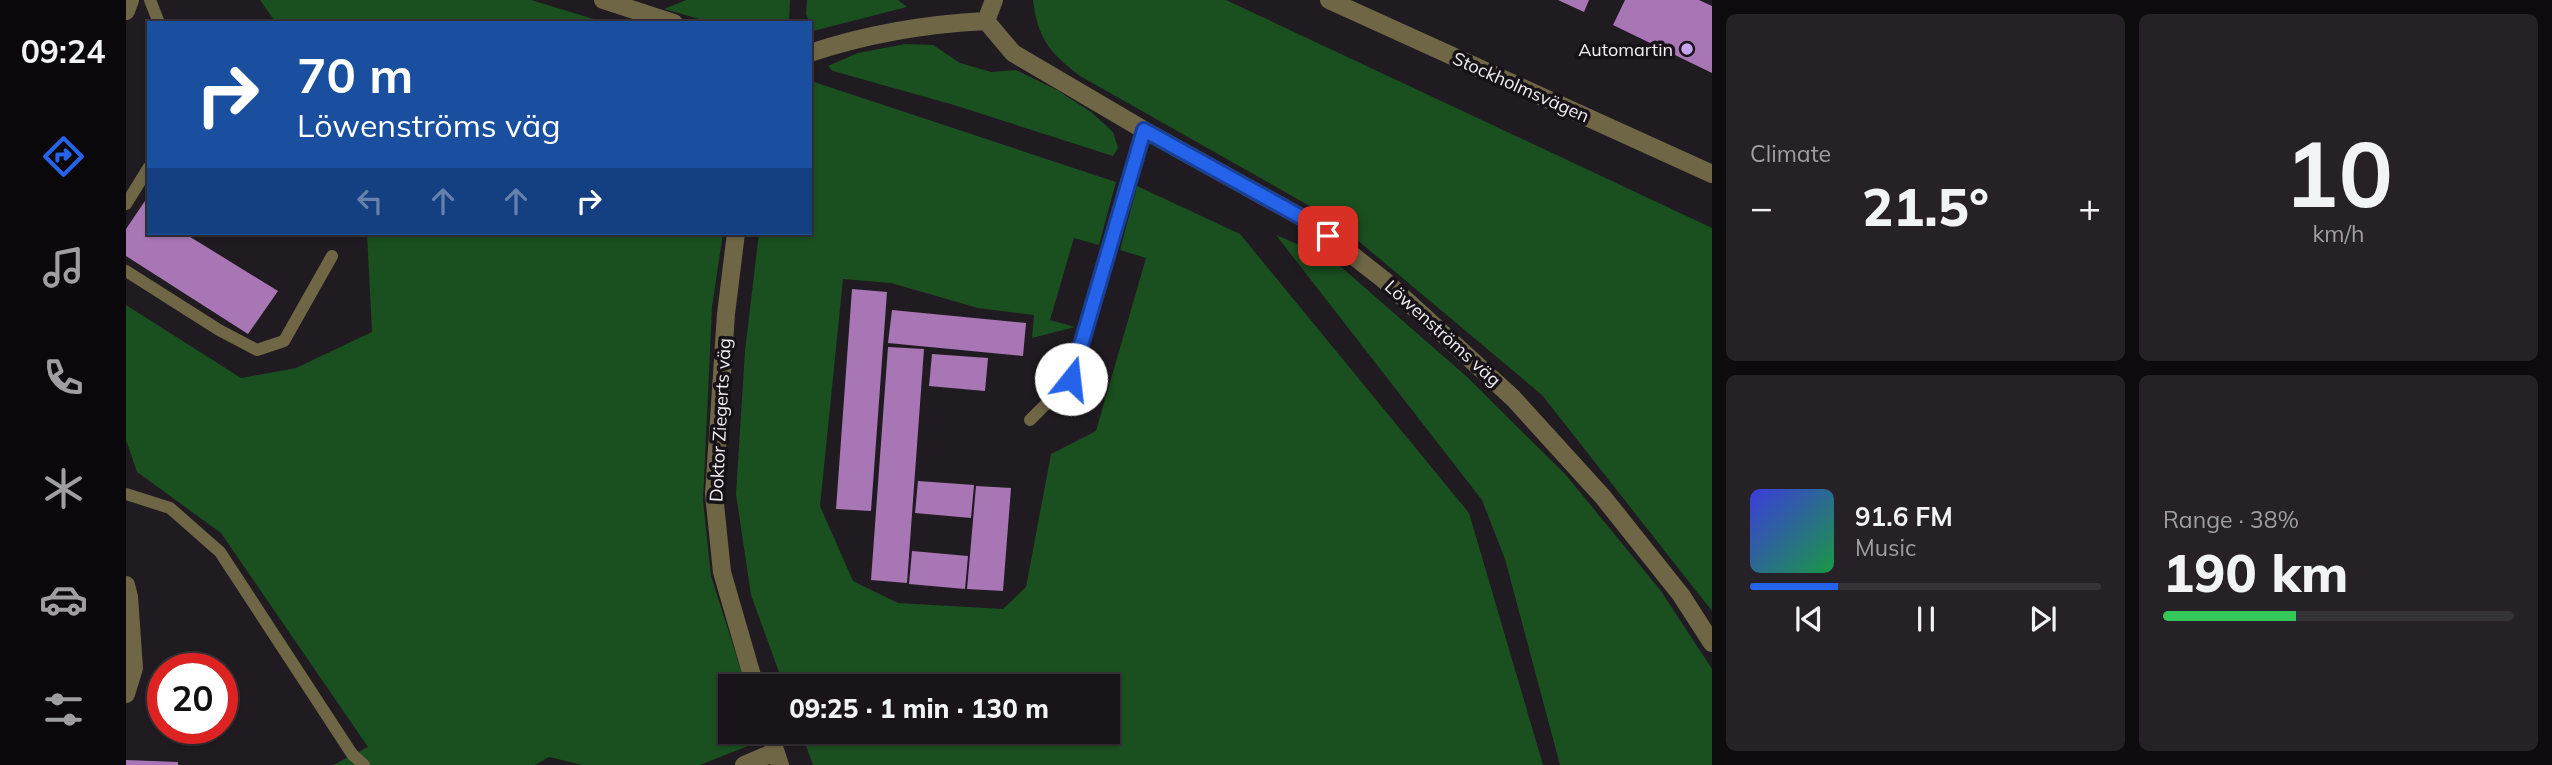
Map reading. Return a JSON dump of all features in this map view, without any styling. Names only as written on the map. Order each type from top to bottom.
[{"type":"street","points":[[126,11],[130,0]]},
{"type":"street","points":[[603,0],[668,21]]},
{"type":"street","points":[[812,52],[852,39],[944,23],[986,21],[994,0]]},
{"type":"street","name":"Stockholmsvägen","points":[[1329,0],[1712,174]]},
{"type":"street","name":"Löwenströms väg","points":[[986,21],[1013,53],[1144,130],[1310,222],[1384,280],[1513,398],[1603,497],[1681,595],[1712,643]]},
{"type":"street","name":"Doktor Ziegerts väg","points":[[736,235],[726,314],[714,494],[722,572],[752,674]]},
{"type":"street","points":[[126,585],[134,668],[126,694]]},
{"type":"street","points":[[744,765],[777,759]]},
{"type":"lane","points":[[150,0],[158,21]]},
{"type":"lane","points":[[1030,420],[1071,379],[1144,130]]},
{"type":"lane","points":[[126,204],[147,170]]},
{"type":"lane","points":[[126,271],[219,330],[257,350],[284,341],[332,256]]},
{"type":"lane","points":[[126,494],[170,508],[220,552],[352,754],[364,765]]},
{"type":"green space","points":[[260,0],[531,0],[600,21],[275,21]]},
{"type":"green space","points":[[686,0],[790,0],[789,21],[706,21],[664,9]]},
{"type":"green space","points":[[807,0],[898,0],[907,7],[813,31],[812,21],[809,21],[806,14]]},
{"type":"green space","points":[[1033,0],[1226,0],[1712,228],[1712,611],[1542,395],[1331,218],[1080,76],[1047,44],[1038,25]]},
{"type":"green space","points":[[905,44],[933,45],[960,63],[991,72],[1016,70],[1057,90],[1091,112],[1113,132],[1118,148],[1113,156],[954,105],[833,71],[828,66],[858,53]]},
{"type":"green space","points":[[814,82],[1116,182],[1099,245],[1074,238],[1050,320],[1075,327],[1032,338],[1034,315],[978,308],[891,283],[843,279],[820,506],[853,581],[898,603],[1003,609],[1026,587],[1051,454],[1096,431],[1146,258],[1120,250],[1137,186],[1240,234],[1469,513],[1543,765],[813,765],[805,744],[1120,744],[1120,674],[780,674],[751,595],[736,494],[745,351],[759,235],[812,235]]},
{"type":"green space","points":[[367,235],[723,235],[712,307],[703,501],[711,576],[742,674],[718,674],[718,744],[749,744],[748,746],[700,765],[582,765],[549,757],[535,765],[333,765],[368,747],[221,533],[137,472],[126,440],[126,305],[241,378],[296,368],[372,332]]},
{"type":"green space","points":[[1276,235],[1332,259],[1466,376],[1565,474],[1661,591],[1712,669],[1712,765],[1560,765],[1505,559],[1482,500]]},
{"type":"building","points":[[1558,0],[1589,0],[1584,12]]},
{"type":"building","name":"Automartin","points":[[1625,0],[1699,0],[1712,6],[1712,73],[1613,25]]},
{"type":"building","points":[[147,198],[147,235],[187,235],[278,291],[248,334],[126,256],[126,229]]},
{"type":"building","points":[[852,289],[887,292],[871,511],[836,509]]},
{"type":"building","points":[[892,310],[1026,323],[1023,356],[888,343]]},
{"type":"building","points":[[888,347],[924,349],[907,583],[871,580]]},
{"type":"building","points":[[932,354],[988,358],[985,391],[929,386]]},
{"type":"building","points":[[918,481],[974,485],[971,518],[915,513]]},
{"type":"building","points":[[976,486],[1011,488],[1003,591],[967,589]]},
{"type":"building","points":[[912,551],[968,556],[965,589],[909,584]]},
{"type":"building","points":[[126,760],[178,762],[178,765],[126,765]]},
{"type":"place","name":"Automartin","points":[[1687,49]]},
{"type":"route","points":[[1071,379],[1144,130],[1310,222],[1328,236]]}]
